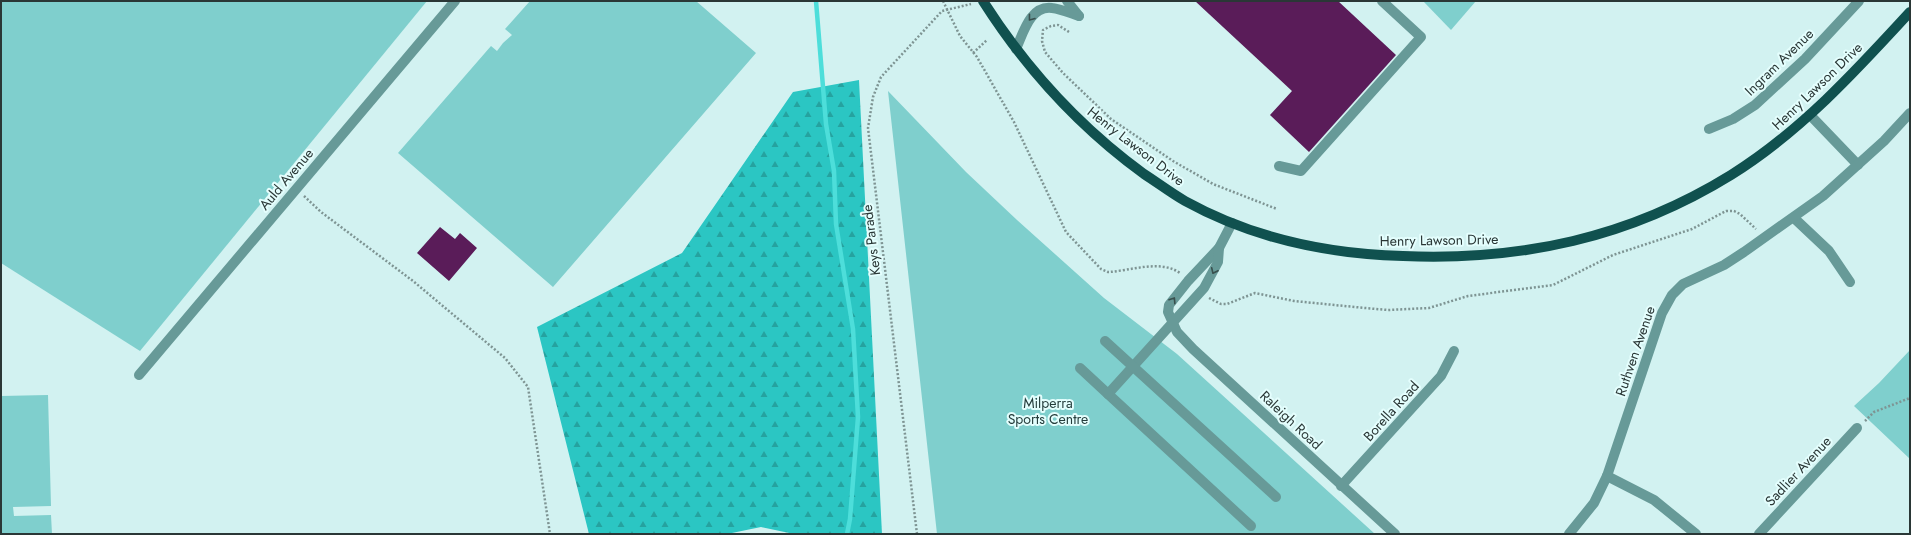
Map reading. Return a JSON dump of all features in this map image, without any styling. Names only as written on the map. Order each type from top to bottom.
[{"type":"main road","name":"Henry Lawson Drive","points":[[984,1],[1016,49],[1060,102],[1093,134],[1133,166],[1184,200],[1255,232],[1287,241],[1361,254],[1464,257],[1515,253],[1550,247],[1620,228],[1652,216],[1692,197],[1728,177],[1764,153],[1810,115],[1853,73],[1910,12]]},
{"type":"street","name":"Auld Avenue","points":[[139,375],[455,1]]},
{"type":"street","points":[[1016,49],[1026,25],[1039,10],[1050,7],[1079,16],[1067,1]]},
{"type":"street","points":[[1279,166],[1300,171],[1421,37],[1382,1]]},
{"type":"street","name":"Ingram Avenue","points":[[1709,128],[1733,119],[1755,105],[1805,59],[1859,1]]},
{"type":"street","name":"Ruthven Avenue","points":[[1570,534],[1594,503],[1607,476],[1662,313],[1672,295],[1688,281],[1724,264],[1763,239],[1823,196],[1858,165],[1910,113]]},
{"type":"street","points":[[1810,115],[1858,165]]},
{"type":"street","points":[[1794,218],[1829,251],[1850,282]]},
{"type":"street","name":"Raleigh Road","points":[[1232,222],[1219,248],[1173,298],[1168,312],[1174,322],[1177,332],[1185,342],[1395,534]]},
{"type":"street","name":"Raleigh Road","points":[[1174,322],[1209,280],[1218,262],[1219,248]]},
{"type":"street","points":[[1108,394],[1174,322]]},
{"type":"street","points":[[1105,341],[1276,497]]},
{"type":"street","name":"Borella Road","points":[[1341,486],[1441,376],[1454,351]]},
{"type":"street","points":[[1080,368],[1250,526]]},
{"type":"street","name":"Sadlier Avenue","points":[[1759,534],[1857,428]]},
{"type":"street","points":[[1607,476],[1654,500],[1696,534]]},
{"type":"path","points":[[943,1],[960,36],[977,57],[1014,122],[1043,181],[1060,222],[1073,241],[1101,269],[1108,272],[1160,266],[1172,268],[1184,277]]},
{"type":"path","points":[[946,9],[984,1]]},
{"type":"path","name":"Keys Parade","points":[[917,534],[868,128],[873,97],[881,77],[942,11],[946,9]]},
{"type":"path","points":[[1069,32],[1058,25],[1051,26],[1044,30],[1042,41],[1045,52],[1063,73],[1111,119],[1173,161],[1213,184],[1277,208]]},
{"type":"path","points":[[973,53],[987,40]]},
{"type":"path","points":[[296,189],[321,212],[413,280],[505,358],[528,387],[550,534]]},
{"type":"path","points":[[1205,296],[1221,304],[1227,304],[1255,293],[1294,302],[1388,310],[1430,308],[1468,296],[1553,285],[1613,254],[1692,229],[1726,211],[1734,211],[1746,218],[1763,239]]},
{"type":"path","points":[[1857,428],[1874,412],[1910,398]]},
{"type":"green space","points":[[1,1],[427,1],[140,351],[1,263]]},
{"type":"green space","points":[[530,1],[696,1],[756,53],[553,287],[398,153],[491,46],[497,51],[512,35],[505,29]]},
{"type":"green space","points":[[1423,1],[1476,1],[1451,30]]},
{"type":"green space","points":[[859,80],[882,534],[794,534],[761,527],[727,534],[589,534],[537,327],[682,253],[793,92]]},
{"type":"green space","name":"Milperra Sports Centre","points":[[888,91],[966,172],[1017,220],[1104,298],[1177,354],[1375,534],[937,534]]},
{"type":"green space","points":[[1910,350],[1910,459],[1854,406],[1879,383]]},
{"type":"green space","points":[[48,395],[51,506],[13,507],[14,516],[51,515],[52,534],[1,534],[1,396]]},
{"type":"building","points":[[1195,1],[1338,1],[1396,55],[1309,152],[1270,115],[1292,91]]},
{"type":"building","points":[[440,227],[455,239],[460,233],[477,248],[449,281],[417,253]]},
{"type":"waterway","points":[[816,1],[826,124],[834,171],[836,224],[853,329],[858,417],[850,519],[847,534]]}]
